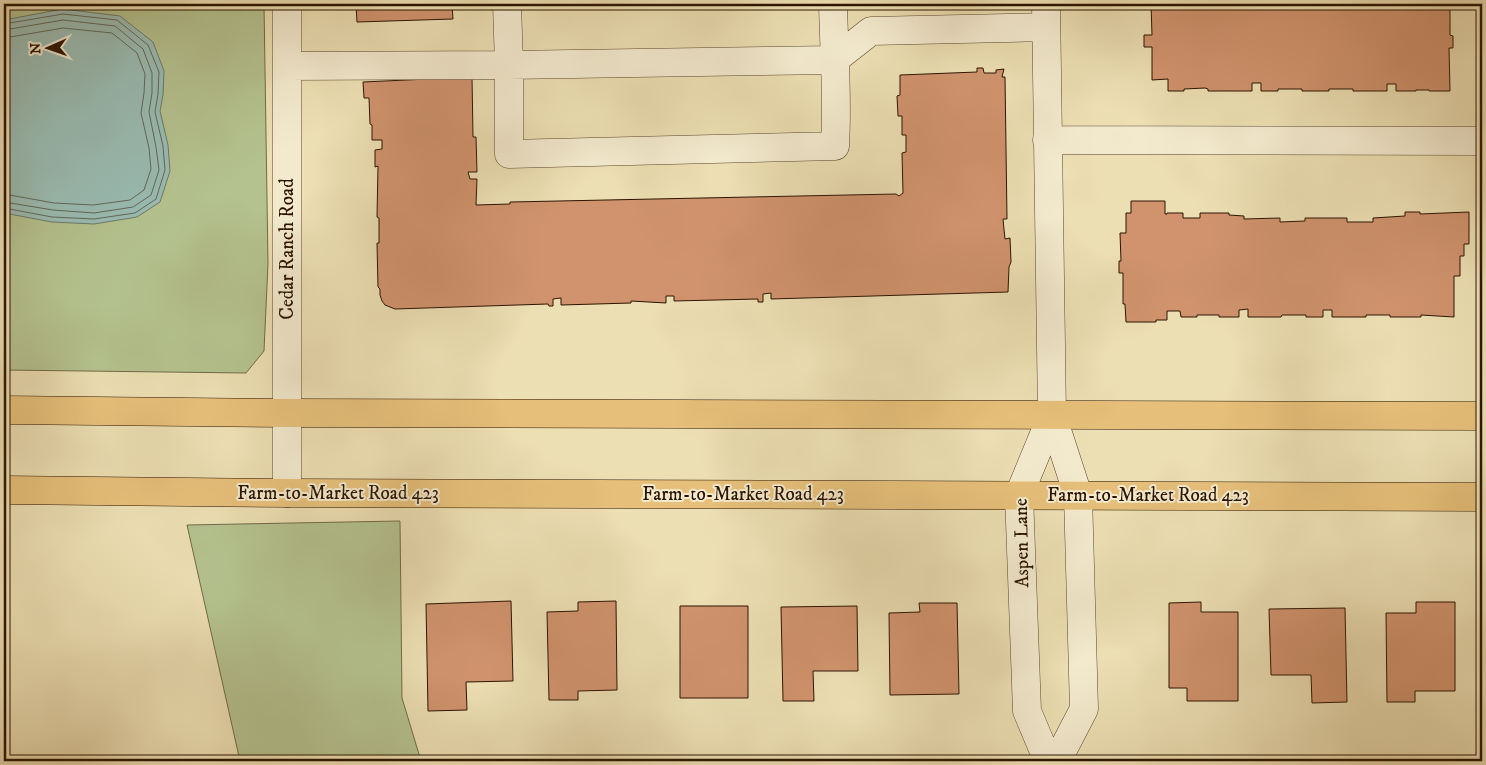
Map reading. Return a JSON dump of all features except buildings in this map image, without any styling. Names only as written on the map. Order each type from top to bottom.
[{"type":"main road","points":[[4,410],[288,413],[1482,416]]},
{"type":"main road","name":"Farm-to-Market Road 423","points":[[4,490],[287,494],[1482,497]]},
{"type":"street","name":"Cedar Ranch Road","points":[[287,4],[287,494]]},
{"type":"street","points":[[507,4],[509,154],[834,146],[837,112],[833,4]]},
{"type":"street","points":[[287,66],[509,66],[834,60],[871,31],[1046,16],[1052,414],[1078,495],[1084,708],[1057,761]]},
{"type":"street","points":[[1048,140],[1482,140]]},
{"type":"street","name":"Aspen Lane","points":[[1048,761],[1026,710],[1019,495],[1052,414]]},
{"type":"green space","points":[[4,4],[264,4],[268,264],[264,351],[246,373],[4,370]]},
{"type":"green space","points":[[400,521],[402,698],[421,761],[240,761],[187,525]]},
{"type":"water","points":[[63,9],[120,16],[153,42],[164,71],[160,111],[168,145],[170,171],[160,202],[137,217],[94,224],[52,222],[4,213],[4,20]]}]
